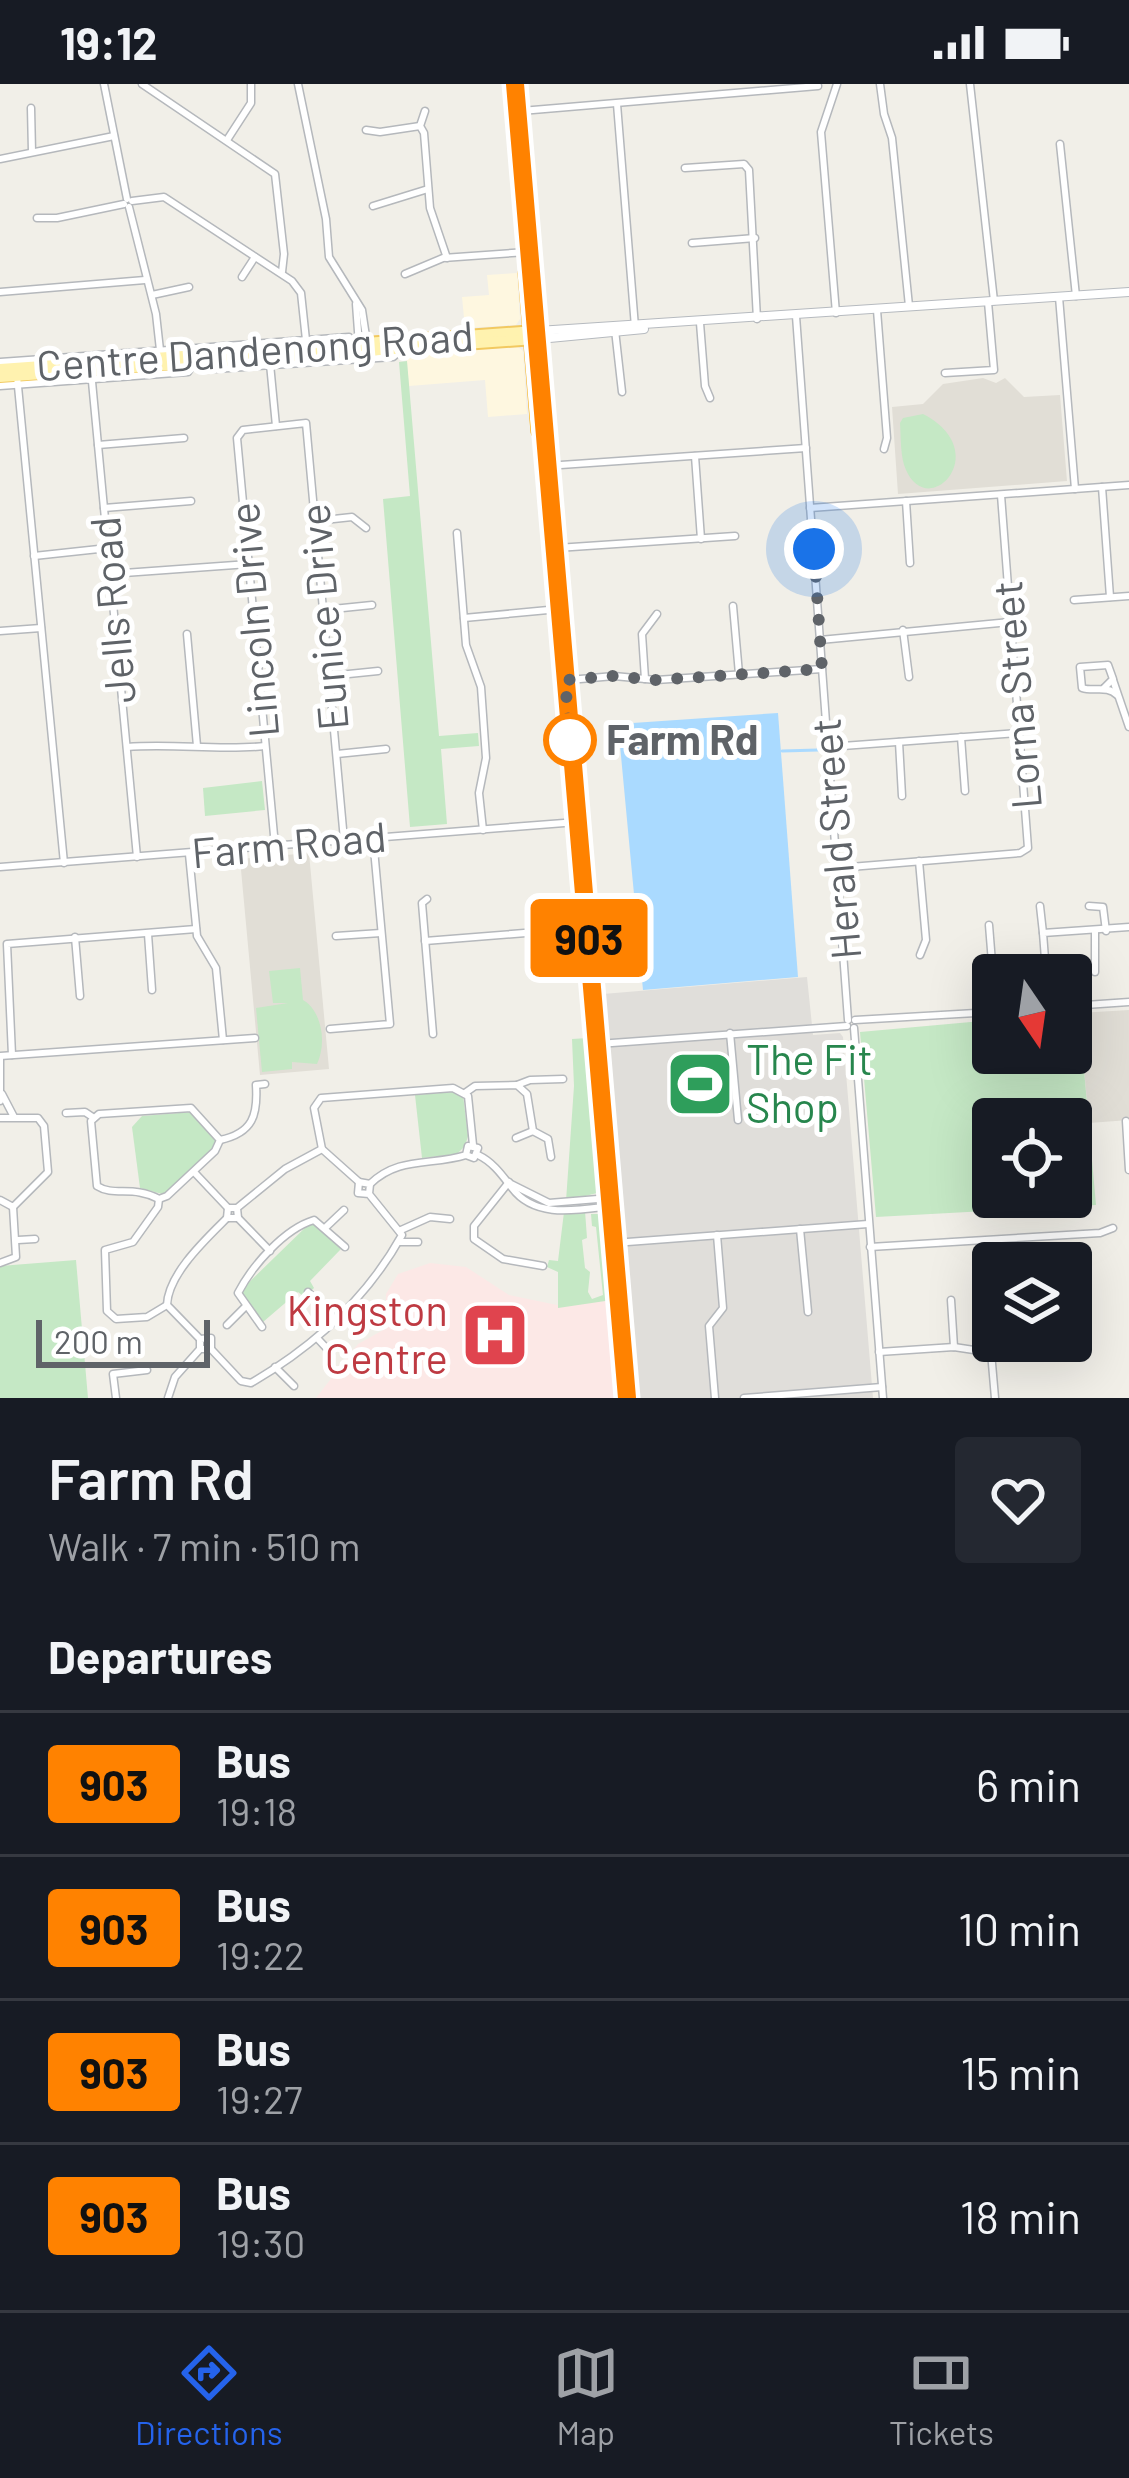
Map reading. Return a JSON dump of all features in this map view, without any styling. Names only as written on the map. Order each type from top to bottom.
[{"type":"highway","points":[[515,84],[541,451],[554,548],[627,1398]]},
{"type":"main road","name":"Centre Dandenong Road","points":[[160,358],[216,366],[306,347],[615,330],[1129,292]]},
{"type":"main road","name":"Centre Dandenong Road","points":[[361,344],[402,347],[534,335]]},
{"type":"main road","name":"Centre Dandenong Road","points":[[0,369],[18,376],[160,358],[270,357]]},
{"type":"street","points":[[142,84],[277,176],[284,262],[278,272]]},
{"type":"street","points":[[227,140],[251,103],[251,84]]},
{"type":"street","points":[[298,84],[330,262],[356,300],[361,344]]},
{"type":"street","points":[[683,84],[685,98]]},
{"type":"street","points":[[836,313],[821,128],[840,84]]},
{"type":"street","points":[[880,84],[892,138],[910,308]]},
{"type":"street","points":[[945,373],[994,370],[970,84]]},
{"type":"street","points":[[105,85],[160,358]]},
{"type":"street","points":[[517,111],[818,86]]},
{"type":"street","points":[[617,104],[635,328]]},
{"type":"street","points":[[31,108],[32,152]]},
{"type":"street","points":[[425,111],[420,126],[430,208],[447,258]]},
{"type":"street","points":[[366,130],[420,126]]},
{"type":"street","points":[[0,159],[115,136]]},
{"type":"street","points":[[1060,144],[1076,296]]},
{"type":"street","points":[[685,168],[747,166],[757,319]]},
{"type":"street","points":[[373,206],[428,189]]},
{"type":"street","points":[[37,218],[164,197],[278,272],[301,293],[306,347]]},
{"type":"street","points":[[692,243],[755,238]]},
{"type":"street","points":[[405,274],[447,258],[527,252]]},
{"type":"street","points":[[242,277],[255,257]]},
{"type":"street","points":[[0,292],[145,280]]},
{"type":"street","points":[[151,296],[189,287]]},
{"type":"street","points":[[1059,297],[1075,489]]},
{"type":"street","points":[[877,310],[884,449]]},
{"type":"street","name":"Herald Street","points":[[796,316],[883,1398]]},
{"type":"street","points":[[700,322],[710,398]]},
{"type":"street","points":[[615,330],[622,392]]},
{"type":"street","name":"Centre Dandenong Road","points":[[0,369],[306,347]]},
{"type":"street","name":"Centre Dandenong Road","points":[[270,357],[389,356],[398,355],[402,347]]},
{"type":"street","points":[[270,357],[276,426]]},
{"type":"street","name":"Centre Dandenong Road","points":[[91,370],[188,371],[194,363]]},
{"type":"street","name":"Jells Road","points":[[91,370],[137,857]]},
{"type":"street","points":[[18,376],[64,862]]},
{"type":"street","name":"Centre Dandenong Road","points":[[0,386],[18,376]]},
{"type":"street","name":"Eunice Drive","points":[[276,426],[306,424],[344,841]]},
{"type":"street","name":"Lincoln Drive","points":[[275,846],[237,434],[276,426]]},
{"type":"street","points":[[98,445],[184,438]]},
{"type":"street","points":[[546,466],[806,448]]},
{"type":"street","points":[[695,456],[701,538]]},
{"type":"street","points":[[811,508],[1129,485]]},
{"type":"street","points":[[1102,487],[1110,597]]},
{"type":"street","name":"Lorna Street","points":[[838,868],[1027,850],[1001,495]]},
{"type":"street","points":[[104,508],[190,501]]},
{"type":"street","points":[[906,502],[910,563]]},
{"type":"street","points":[[315,521],[352,517],[366,528]]},
{"type":"street","points":[[457,533],[464,618],[484,721],[486,758],[479,793],[482,830]]},
{"type":"street","points":[[554,548],[735,536]]},
{"type":"street","points":[[34,556],[108,548]]},
{"type":"street","points":[[110,574],[248,564]]},
{"type":"street","points":[[1074,600],[1129,596]]},
{"type":"street","points":[[323,610],[372,605]]},
{"type":"street","points":[[733,606],[739,674]]},
{"type":"street","points":[[464,618],[559,610]]},
{"type":"street","points":[[645,679],[641,634],[657,614]]},
{"type":"street","points":[[820,640],[1010,622]]},
{"type":"street","points":[[0,631],[41,628]]},
{"type":"street","points":[[902,630],[910,677]]},
{"type":"street","points":[[187,634],[197,746]]},
{"type":"street","points":[[1117,694],[1082,688],[1080,667],[1107,664],[1129,727]]},
{"type":"street","points":[[565,680],[822,669]]},
{"type":"street","points":[[329,676],[378,671]]},
{"type":"street","points":[[1103,689],[1113,679]]},
{"type":"street","points":[[829,747],[1019,733]]},
{"type":"street","points":[[961,737],[964,790]]},
{"type":"street","points":[[899,742],[902,796]]},
{"type":"street","points":[[127,747],[176,743],[225,750],[265,746]]},
{"type":"street","points":[[337,754],[386,749]]},
{"type":"street","name":"Farm Road","points":[[0,867],[578,822]]},
{"type":"street","points":[[330,1029],[390,1024],[373,838]]},
{"type":"street","points":[[189,854],[196,929],[216,968],[223,1040]]},
{"type":"street","points":[[919,861],[926,940],[920,955]]},
{"type":"street","points":[[427,899],[422,903],[433,1034]]},
{"type":"street","points":[[1040,906],[1045,954]]},
{"type":"street","points":[[1089,906],[1103,907],[1106,931]]},
{"type":"street","points":[[989,925],[991,954]]},
{"type":"street","points":[[1043,933],[1129,927]]},
{"type":"street","points":[[424,941],[588,928]]},
{"type":"street","points":[[12,1055],[4,943],[196,929]]},
{"type":"street","points":[[148,932],[152,990]]},
{"type":"street","points":[[1095,932],[1095,972]]},
{"type":"street","points":[[336,936],[381,933]]},
{"type":"street","points":[[75,938],[80,996]]},
{"type":"street","points":[[1092,1005],[1129,1002]]},
{"type":"street","points":[[598,1044],[972,1014]]},
{"type":"street","points":[[730,1033],[738,1120]]},
{"type":"street","points":[[14,1117],[1,1097],[0,1057],[255,1038]]},
{"type":"street","points":[[465,1093],[475,1086],[562,1079]]},
{"type":"street","points":[[167,1305],[147,1317],[116,1319],[106,1311],[105,1250],[133,1242],[158,1207],[159,1198],[194,1172],[220,1140],[254,1119],[259,1083]]},
{"type":"street","points":[[517,1085],[527,1094],[533,1131]]},
{"type":"street","points":[[370,1184],[359,1182],[322,1149],[314,1108],[322,1098],[453,1088],[465,1093]]},
{"type":"street","points":[[465,1093],[478,1155],[510,1183],[554,1204],[610,1202]]},
{"type":"street","points":[[159,1198],[140,1189],[106,1192],[97,1186],[94,1118],[191,1108],[220,1140]]},
{"type":"street","points":[[66,1113],[85,1112],[94,1118]]},
{"type":"street","points":[[0,1118],[38,1118],[44,1126],[48,1172],[13,1207]]},
{"type":"street","points":[[1126,1121],[1129,1168]]},
{"type":"street","points":[[516,1138],[533,1131],[548,1138],[550,1157]]},
{"type":"street","points":[[466,1155],[466,1148],[473,1145]]},
{"type":"street","points":[[169,1398],[175,1376],[200,1349],[200,1339],[167,1305],[166,1297],[232,1208],[322,1149]]},
{"type":"street","points":[[369,1194],[370,1184],[402,1163],[478,1155]]},
{"type":"street","points":[[194,1172],[270,1251]]},
{"type":"street","points":[[359,1182],[358,1193],[369,1194],[401,1230]]},
{"type":"street","points":[[510,1183],[474,1226],[474,1239],[503,1259],[543,1265]]},
{"type":"street","points":[[0,1200],[13,1207]]},
{"type":"street","points":[[0,1263],[16,1258],[13,1207]]},
{"type":"street","points":[[326,1228],[344,1210]]},
{"type":"street","points":[[401,1230],[430,1217],[450,1219]]},
{"type":"street","points":[[227,1218],[238,1218]]},
{"type":"street","points":[[262,1327],[238,1297],[238,1289],[270,1251],[309,1221],[320,1222],[345,1247]]},
{"type":"street","points":[[614,1243],[868,1224]]},
{"type":"street","points":[[870,1247],[1100,1233],[1113,1228]]},
{"type":"street","points":[[800,1229],[808,1312]]},
{"type":"street","points":[[200,1349],[211,1349],[247,1383],[317,1338],[349,1308],[399,1242],[401,1230]]},
{"type":"street","points":[[715,1398],[709,1326],[723,1308],[717,1235]]},
{"type":"street","points":[[18,1240],[35,1239]]},
{"type":"street","points":[[399,1242],[418,1242]]},
{"type":"street","points":[[308,1292],[334,1318]]},
{"type":"street","points":[[951,1300],[954,1347]]},
{"type":"street","points":[[227,1325],[245,1307]]},
{"type":"street","points":[[349,1308],[362,1320]]},
{"type":"street","points":[[200,1339],[211,1338],[211,1349]]},
{"type":"street","points":[[317,1338],[331,1353]]},
{"type":"street","points":[[879,1352],[972,1349]]},
{"type":"street","points":[[993,1362],[995,1398]]},
{"type":"street","points":[[274,1367],[294,1386]]},
{"type":"street","points":[[116,1398],[113,1374],[147,1370]]},
{"type":"street","points":[[744,1398],[882,1388]]},
{"type":"shaded area","points":[[517,273],[520,319],[516,325],[465,328],[462,297],[489,295],[487,275]]},
{"type":"shaded area","points":[[518,347],[523,351],[527,414],[488,417],[485,380],[409,386],[406,353]]},
{"type":"shaded area","points":[[983,378],[996,383],[1005,378],[1024,397],[1060,395],[1067,481],[898,494],[892,407],[923,404],[943,384]]},
{"type":"shaded area","points":[[309,853],[329,1069],[260,1075],[240,859]]},
{"type":"shaded area","points":[[807,977],[813,1035],[840,1033],[843,1037],[873,1398],[638,1398],[603,994]]},
{"type":"shaded area","points":[[1129,1010],[1129,1120],[1092,1123],[1092,1098],[1087,1098],[1085,1074],[1092,1074],[1092,1012]]},
{"type":"shaded area","name":"Kingston Centre","points":[[430,1263],[466,1267],[509,1295],[557,1305],[613,1300],[617,1398],[316,1398],[358,1344],[385,1329],[386,1294],[398,1274]]},
{"type":"green space","points":[[407,361],[439,736],[478,733],[479,746],[441,749],[447,824],[410,827],[383,499],[410,496],[399,362]]},
{"type":"green space","points":[[923,414],[944,429],[954,446],[950,475],[928,488],[916,484],[906,470],[901,447],[903,418]]},
{"type":"green space","points":[[262,781],[265,810],[205,816],[203,788]]},
{"type":"green space","points":[[300,968],[303,1000],[315,1012],[321,1028],[320,1056],[317,1064],[292,1062],[292,1069],[262,1072],[256,1008],[288,1003],[273,1003],[269,971]]},
{"type":"green space","points":[[972,1022],[972,1074],[1084,1074],[1087,1098],[972,1098],[972,1212],[876,1217],[860,1032]]},
{"type":"green space","points":[[588,1038],[597,1193],[566,1201],[574,1086],[572,1039]]},
{"type":"green space","points":[[415,1095],[463,1095],[465,1146],[457,1154],[422,1158]]},
{"type":"green space","points":[[192,1112],[217,1141],[216,1146],[166,1195],[140,1188],[132,1127],[142,1116]]},
{"type":"green space","points":[[1092,1160],[1096,1205],[1092,1205]]},
{"type":"green space","points":[[585,1211],[587,1238],[582,1240],[585,1268],[590,1272],[588,1292],[592,1299],[603,1295],[591,1214],[599,1214],[612,1300],[558,1308],[558,1272],[547,1267],[549,1260],[558,1261],[564,1212]]},
{"type":"green space","points":[[310,1223],[318,1224],[341,1249],[310,1281],[314,1288],[304,1297],[298,1292],[263,1322],[240,1291]]},
{"type":"green space","points":[[76,1260],[88,1398],[0,1398],[0,1266]]},
{"type":"water","points":[[778,713],[798,977],[643,990],[618,724]]},
{"type":"waterway","points":[[782,751],[818,750]]},
{"type":"bus line","name":"903","points":[[515,84],[627,1398]]},
{"type":"place","name":"Farm Rd","points":[[570,740]]},
{"type":"place","name":"The Fit Shop","points":[[700,1084]]},
{"type":"place","name":"Kingston Centre","points":[[495,1335]]},
{"type":"route","points":[[570,740],[565,680],[614,676],[656,680],[822,669],[814,549]]}]
